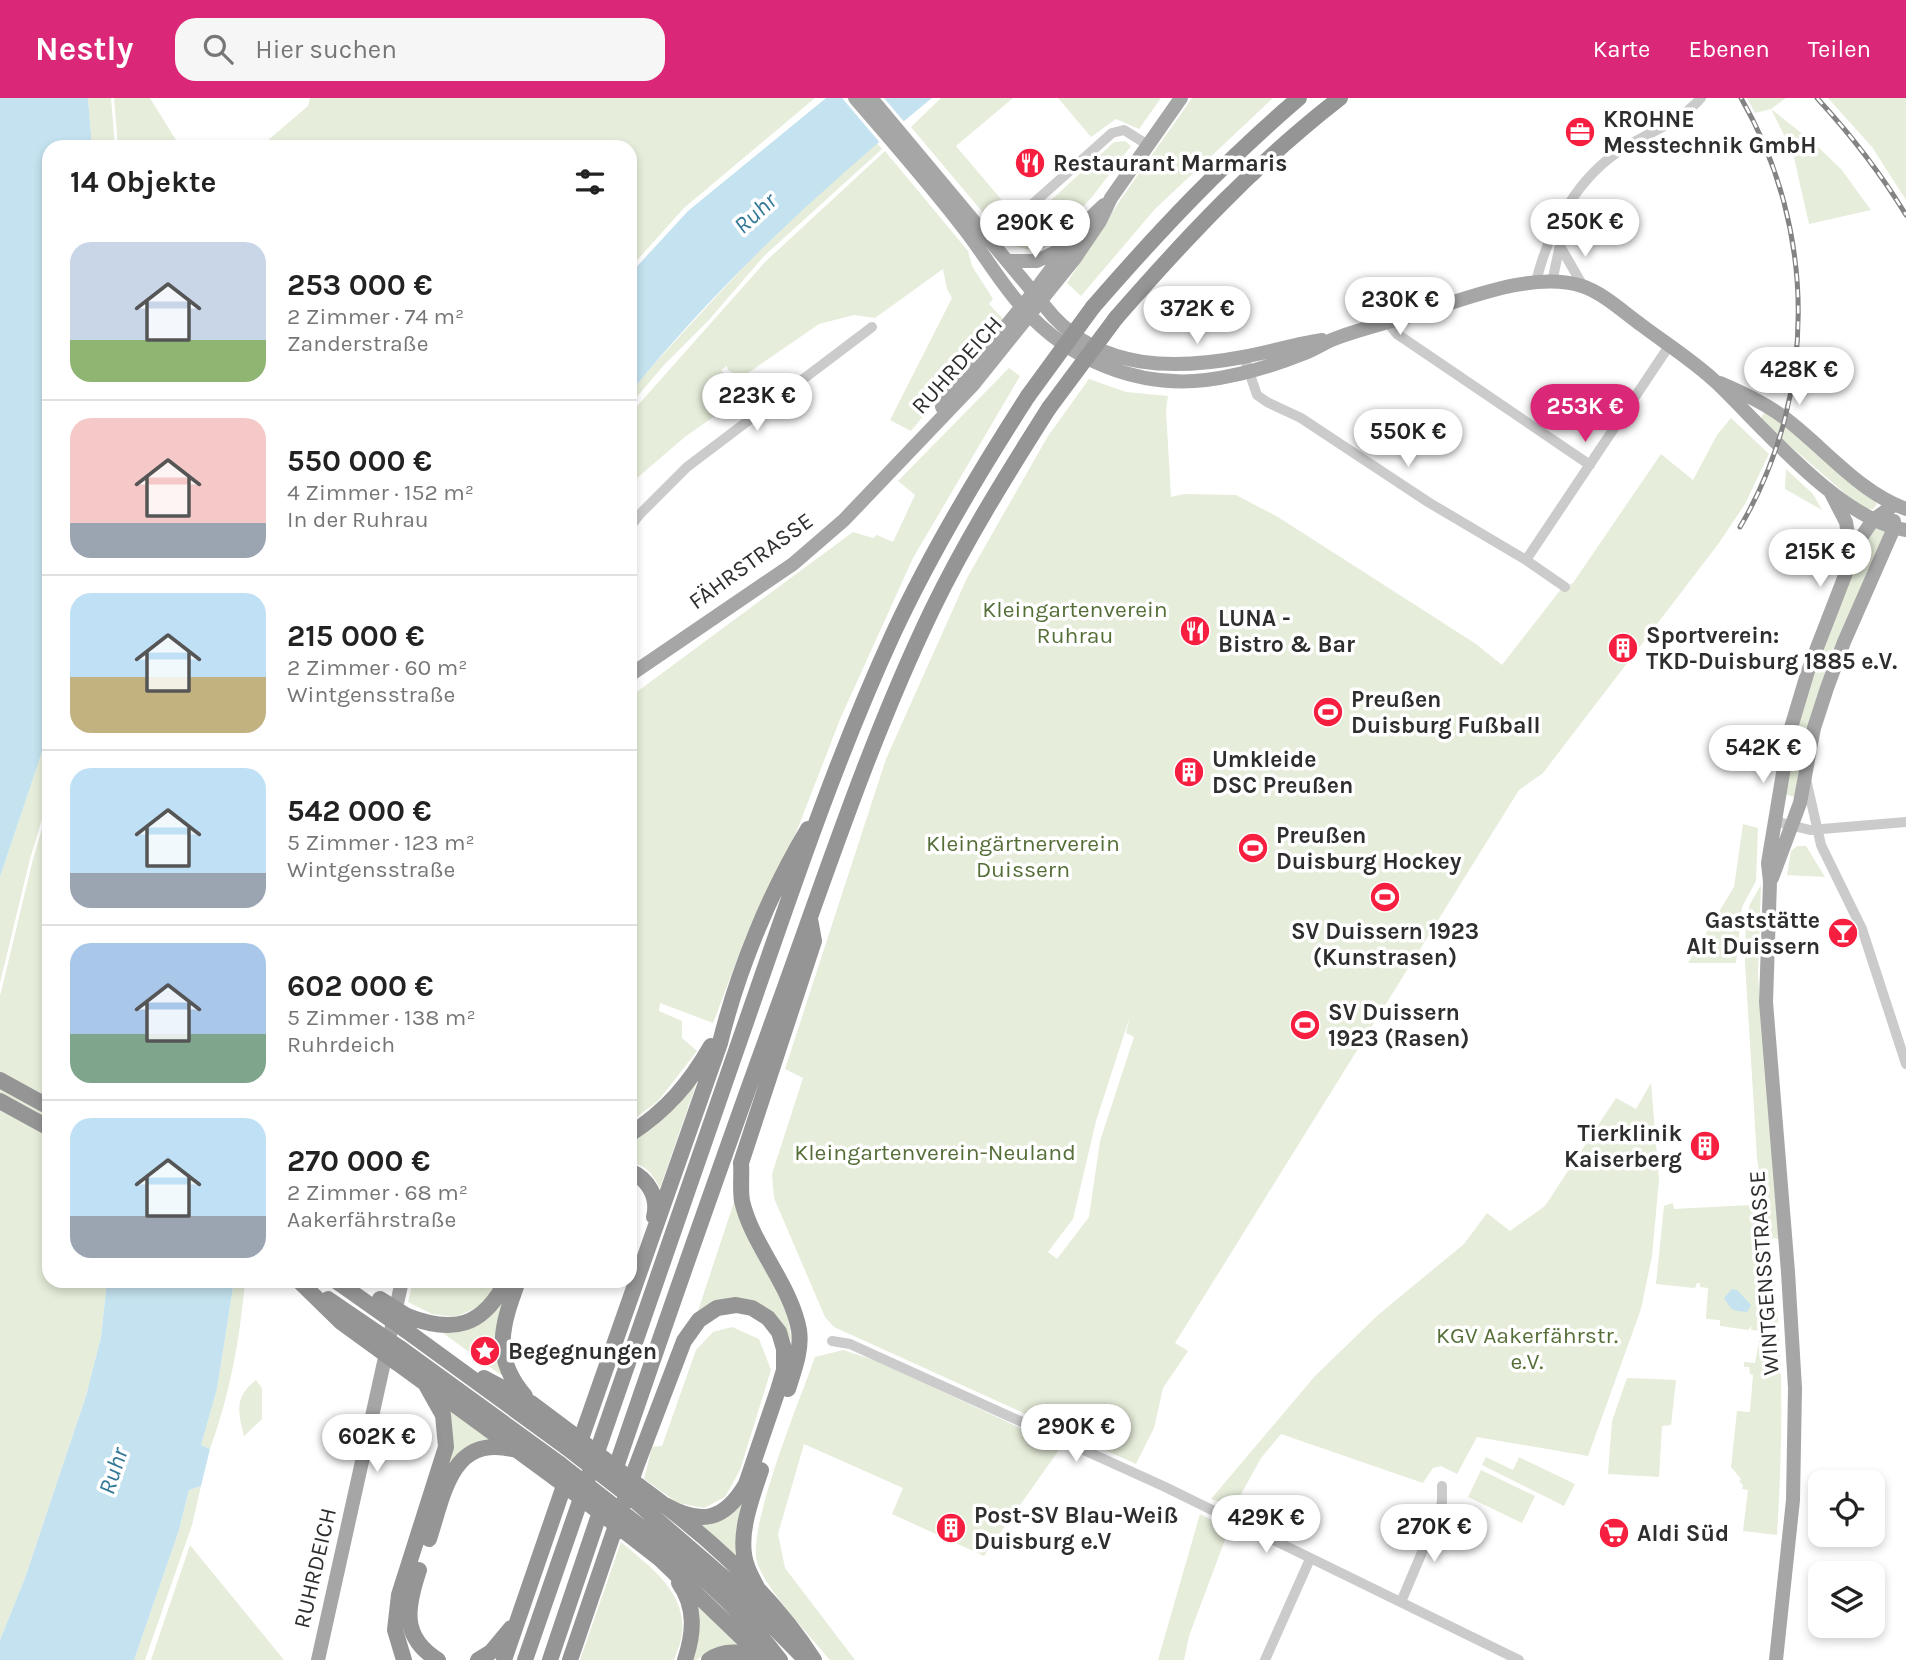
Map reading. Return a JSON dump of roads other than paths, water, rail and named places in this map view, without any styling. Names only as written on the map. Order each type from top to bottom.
[{"type":"highway","points":[[525,1660],[648,1299],[823,803],[894,633],[994,448],[1093,307],[1162,227],[1231,158],[1299,98]]},
{"type":"highway","points":[[550,1660],[690,1250],[871,750],[931,613],[990,500],[1049,408],[1116,318],[1186,238],[1250,174],[1340,98]]},
{"type":"highway","points":[[637,1277],[761,923],[797,846],[823,803]]},
{"type":"highway","points":[[759,1591],[746,1565],[743,1549],[745,1529],[756,1486],[798,1359],[799,1332],[793,1312],[748,1218],[742,1200],[741,1163],[814,940],[810,919]]},
{"type":"highway","points":[[637,1129],[662,1111],[684,1088],[698,1069],[727,1016]]},
{"type":"highway","points":[[0,1080],[42,1103]]},
{"type":"highway","points":[[0,1101],[42,1124]]},
{"type":"highway","points":[[637,1174],[649,1184],[656,1209],[639,1271]]},
{"type":"highway","points":[[636,1466],[663,1345],[690,1250]]},
{"type":"highway","points":[[306,1288],[341,1322],[398,1355],[626,1524],[670,1550],[717,1592],[780,1660]]},
{"type":"highway","points":[[350,1288],[406,1323],[442,1356],[568,1440],[637,1493],[806,1660]]},
{"type":"highway","points":[[406,1323],[441,1326],[473,1320],[491,1305],[502,1288]]},
{"type":"highway","points":[[516,1288],[505,1320],[502,1344],[508,1372],[531,1403],[568,1440]]},
{"type":"highway","points":[[504,1660],[633,1288]]},
{"type":"highway","points":[[570,1660],[636,1466],[684,1341],[698,1320],[717,1308],[736,1305],[752,1308],[768,1318],[779,1332],[785,1349],[784,1370],[746,1483],[736,1500],[723,1511],[709,1517],[694,1518],[637,1493]]},
{"type":"highway","points":[[398,1355],[425,1383],[520,1451],[557,1471]]},
{"type":"highway","points":[[442,1356],[531,1403]]},
{"type":"highway","points":[[404,1660],[395,1630],[399,1595],[446,1447],[443,1415],[425,1383]]},
{"type":"highway","points":[[438,1660],[421,1647],[415,1637],[409,1614],[413,1587],[449,1478],[459,1462],[477,1450],[503,1446],[520,1451]]},
{"type":"highway","points":[[665,1505],[759,1591],[794,1628],[814,1660]]},
{"type":"highway","points":[[626,1524],[763,1660]]},
{"type":"highway","points":[[660,1559],[682,1587],[691,1606],[693,1623],[685,1660]]},
{"type":"highway","points":[[478,1660],[491,1652],[503,1639],[520,1614]]},
{"type":"highway","points":[[709,1660],[734,1652],[763,1660]]},
{"type":"main road","points":[[855,98],[1073,334],[1116,357],[1153,364],[1246,364],[1303,354],[1334,339],[1456,301],[1536,282],[1583,286],[1605,298],[1715,381],[1760,427],[1829,489],[1873,520],[1900,529]]},
{"type":"main road","points":[[871,98],[959,213],[1026,312],[1063,344],[1117,371],[1149,379],[1204,380],[1246,364]]},
{"type":"main road","name":"RUHRDEICH","points":[[917,442],[972,386],[1037,298],[1075,258],[1100,221],[1111,198],[1181,98]]},
{"type":"main road","name":"RUHRDEICH","points":[[1037,298],[1065,248],[1084,223],[1111,198]]},
{"type":"main road","points":[[1008,261],[1037,261],[1065,248]]},
{"type":"main road","points":[[1715,381],[1748,395],[1781,415],[1860,481],[1900,507]]},
{"type":"main road","name":"FÄHRSTRASSE","points":[[637,670],[793,564],[844,520],[917,442]]},
{"type":"main road","name":"WINTGENSSTRASSE","points":[[1829,489],[1846,522],[1851,556]]},
{"type":"main road","name":"WINTGENSSTRASSE","points":[[1776,1660],[1793,1500],[1795,1388],[1766,1002],[1770,883],[1768,863],[1782,823],[1806,779],[1811,739],[1844,642],[1900,529],[1900,507],[1873,520],[1858,541],[1808,671],[1790,731],[1782,823]]},
{"type":"main road","name":"RUHRDEICH","points":[[318,1660],[400,1288]]},
{"type":"street","points":[[1536,282],[1549,242],[1571,201],[1598,168],[1623,148],[1668,126],[1701,98]]},
{"type":"street","points":[[1028,208],[1112,133],[1124,130],[1148,145]]},
{"type":"street","points":[[1552,282],[1571,201]]},
{"type":"street","points":[[1560,246],[1583,286]]},
{"type":"street","points":[[1388,323],[1396,334],[1590,465]]},
{"type":"street","points":[[637,518],[687,467],[872,327]]},
{"type":"street","points":[[1526,560],[1669,346]]},
{"type":"street","points":[[1246,364],[1257,395],[1267,402],[1301,418],[1565,587]]},
{"type":"street","points":[[1806,779],[1826,858],[1847,894],[1862,929],[1906,1064]]},
{"type":"street","points":[[1782,823],[1818,830],[1906,822]]},
{"type":"street","points":[[832,1342],[850,1345],[1163,1486],[1519,1660]]},
{"type":"street","points":[[1401,1602],[1439,1513],[1442,1486]]},
{"type":"street","points":[[1265,1660],[1310,1559]]},
{"type":"water","points":[[0,98],[88,98],[91,140],[42,140],[42,752],[0,877]]},
{"type":"water","name":"Ruhr","points":[[826,98],[932,98],[812,201],[699,313],[637,385],[637,266],[688,211]]},
{"type":"water","name":"Ruhr","points":[[106,1288],[233,1288],[217,1389],[201,1445],[210,1449],[201,1486],[189,1490],[179,1530],[134,1660],[0,1660],[0,1640],[25,1578],[86,1396],[101,1337]]},
{"type":"water","points":[[1732,1289],[1737,1290],[1751,1305],[1747,1312],[1732,1309],[1724,1298]]},
{"type":"railway","points":[[1740,527],[1766,476],[1784,423],[1795,368],[1798,313],[1795,257],[1784,202],[1766,149],[1741,98]]},
{"type":"railway","points":[[1817,98],[1864,154],[1906,215]]},
{"type":"place","name":"KROHNE Messtechnik GmbH","points":[[1580,132]]},
{"type":"place","name":"Restaurant Marmaris","points":[[1030,163]]},
{"type":"place","name":"LUNA - Bistro & Bar","points":[[1195,631]]},
{"type":"place","name":"Sportverein: TKD-Duisburg 1885 e.V.","points":[[1623,648]]},
{"type":"place","name":"Preußen Duisburg Fußball","points":[[1328,712]]},
{"type":"place","name":"Umkleide DSC Preußen","points":[[1189,772]]},
{"type":"place","name":"Preußen Duisburg Hockey","points":[[1253,848]]},
{"type":"place","name":"SV Duissern 1923 (Kunstrasen)","points":[[1385,897]]},
{"type":"place","name":"Gaststätte Alt Duissern","points":[[1843,933]]},
{"type":"place","name":"SV Duissern 1923 (Rasen)","points":[[1305,1025]]},
{"type":"place","name":"Tierklinik Kaiserberg","points":[[1705,1146]]},
{"type":"place","name":"Begegnungen","points":[[485,1351]]},
{"type":"place","name":"Post-SV Blau-Weiß Duisburg e.V","points":[[951,1528]]},
{"type":"place","name":"Aldi Süd","points":[[1614,1533]]},
{"type":"park label","name":"Kleingartenverein Ruhrau","points":[[1075,622]]},
{"type":"park label","name":"Kleingärtnerverein Duissern","points":[[1023,856]]},
{"type":"park label","name":"Kleingartenverein-Neuland","points":[[935,1152]]},
{"type":"park label","name":"KGV Aakerfährstr. e.V.","points":[[1527,1348]]}]
